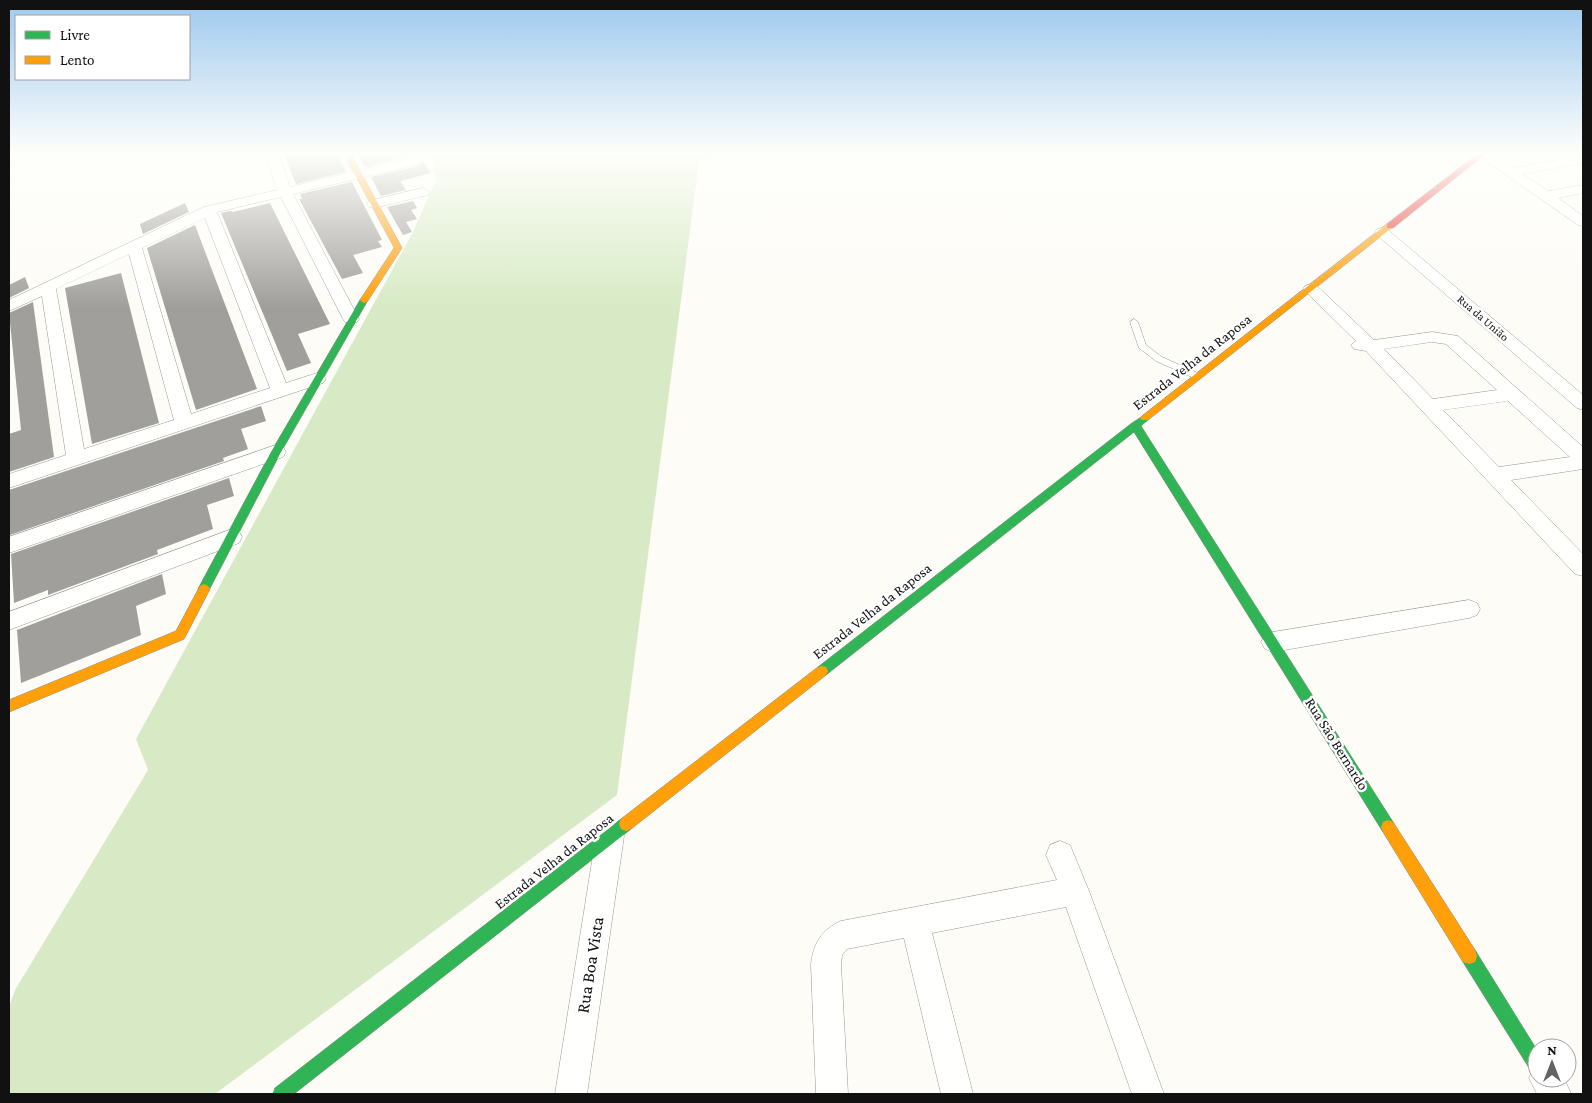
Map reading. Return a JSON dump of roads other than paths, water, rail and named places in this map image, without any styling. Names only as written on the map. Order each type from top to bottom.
[{"type":"street","points":[[9,306],[209,210],[237,203]]},
{"type":"street","points":[[291,203],[351,319]]},
{"type":"street","name":"Estrada Velha da Raposa","points":[[281,1094],[1418,203]]},
{"type":"street","points":[[1557,203],[1583,222]]},
{"type":"street","points":[[9,706],[180,635],[276,452],[317,379],[351,319],[398,248],[374,204]]},
{"type":"street","points":[[209,210],[280,391]]},
{"type":"street","name":"Rua da União","points":[[1382,232],[1583,404]]},
{"type":"street","points":[[134,246],[184,423]]},
{"type":"street","points":[[48,287],[76,458]]},
{"type":"street","points":[[1305,293],[1344,340],[1354,344],[1372,347],[1437,337],[1448,338],[1456,342],[1583,458]]},
{"type":"street","points":[[1372,347],[1583,568]]},
{"type":"street","points":[[9,481],[317,379]]},
{"type":"street","points":[[1429,406],[1513,394]]},
{"type":"street","name":"Rua São Bernardo","points":[[1135,425],[1527,1049]]},
{"type":"street","points":[[9,545],[276,452]]},
{"type":"street","points":[[1495,475],[1583,462]]},
{"type":"street","points":[[9,621],[232,537]]},
{"type":"street","points":[[1273,642],[1469,609]]},
{"type":"street","name":"Rua Boa Vista","points":[[571,1094],[610,836]]},
{"type":"street","points":[[1060,855],[1075,891],[1148,1094]]},
{"type":"street","points":[[832,1094],[826,965],[827,950],[841,936],[1075,891]]},
{"type":"street","points":[[915,922],[957,1094]]},
{"type":"lane","points":[[1134,322],[1142,346],[1158,359],[1196,376]]}]
